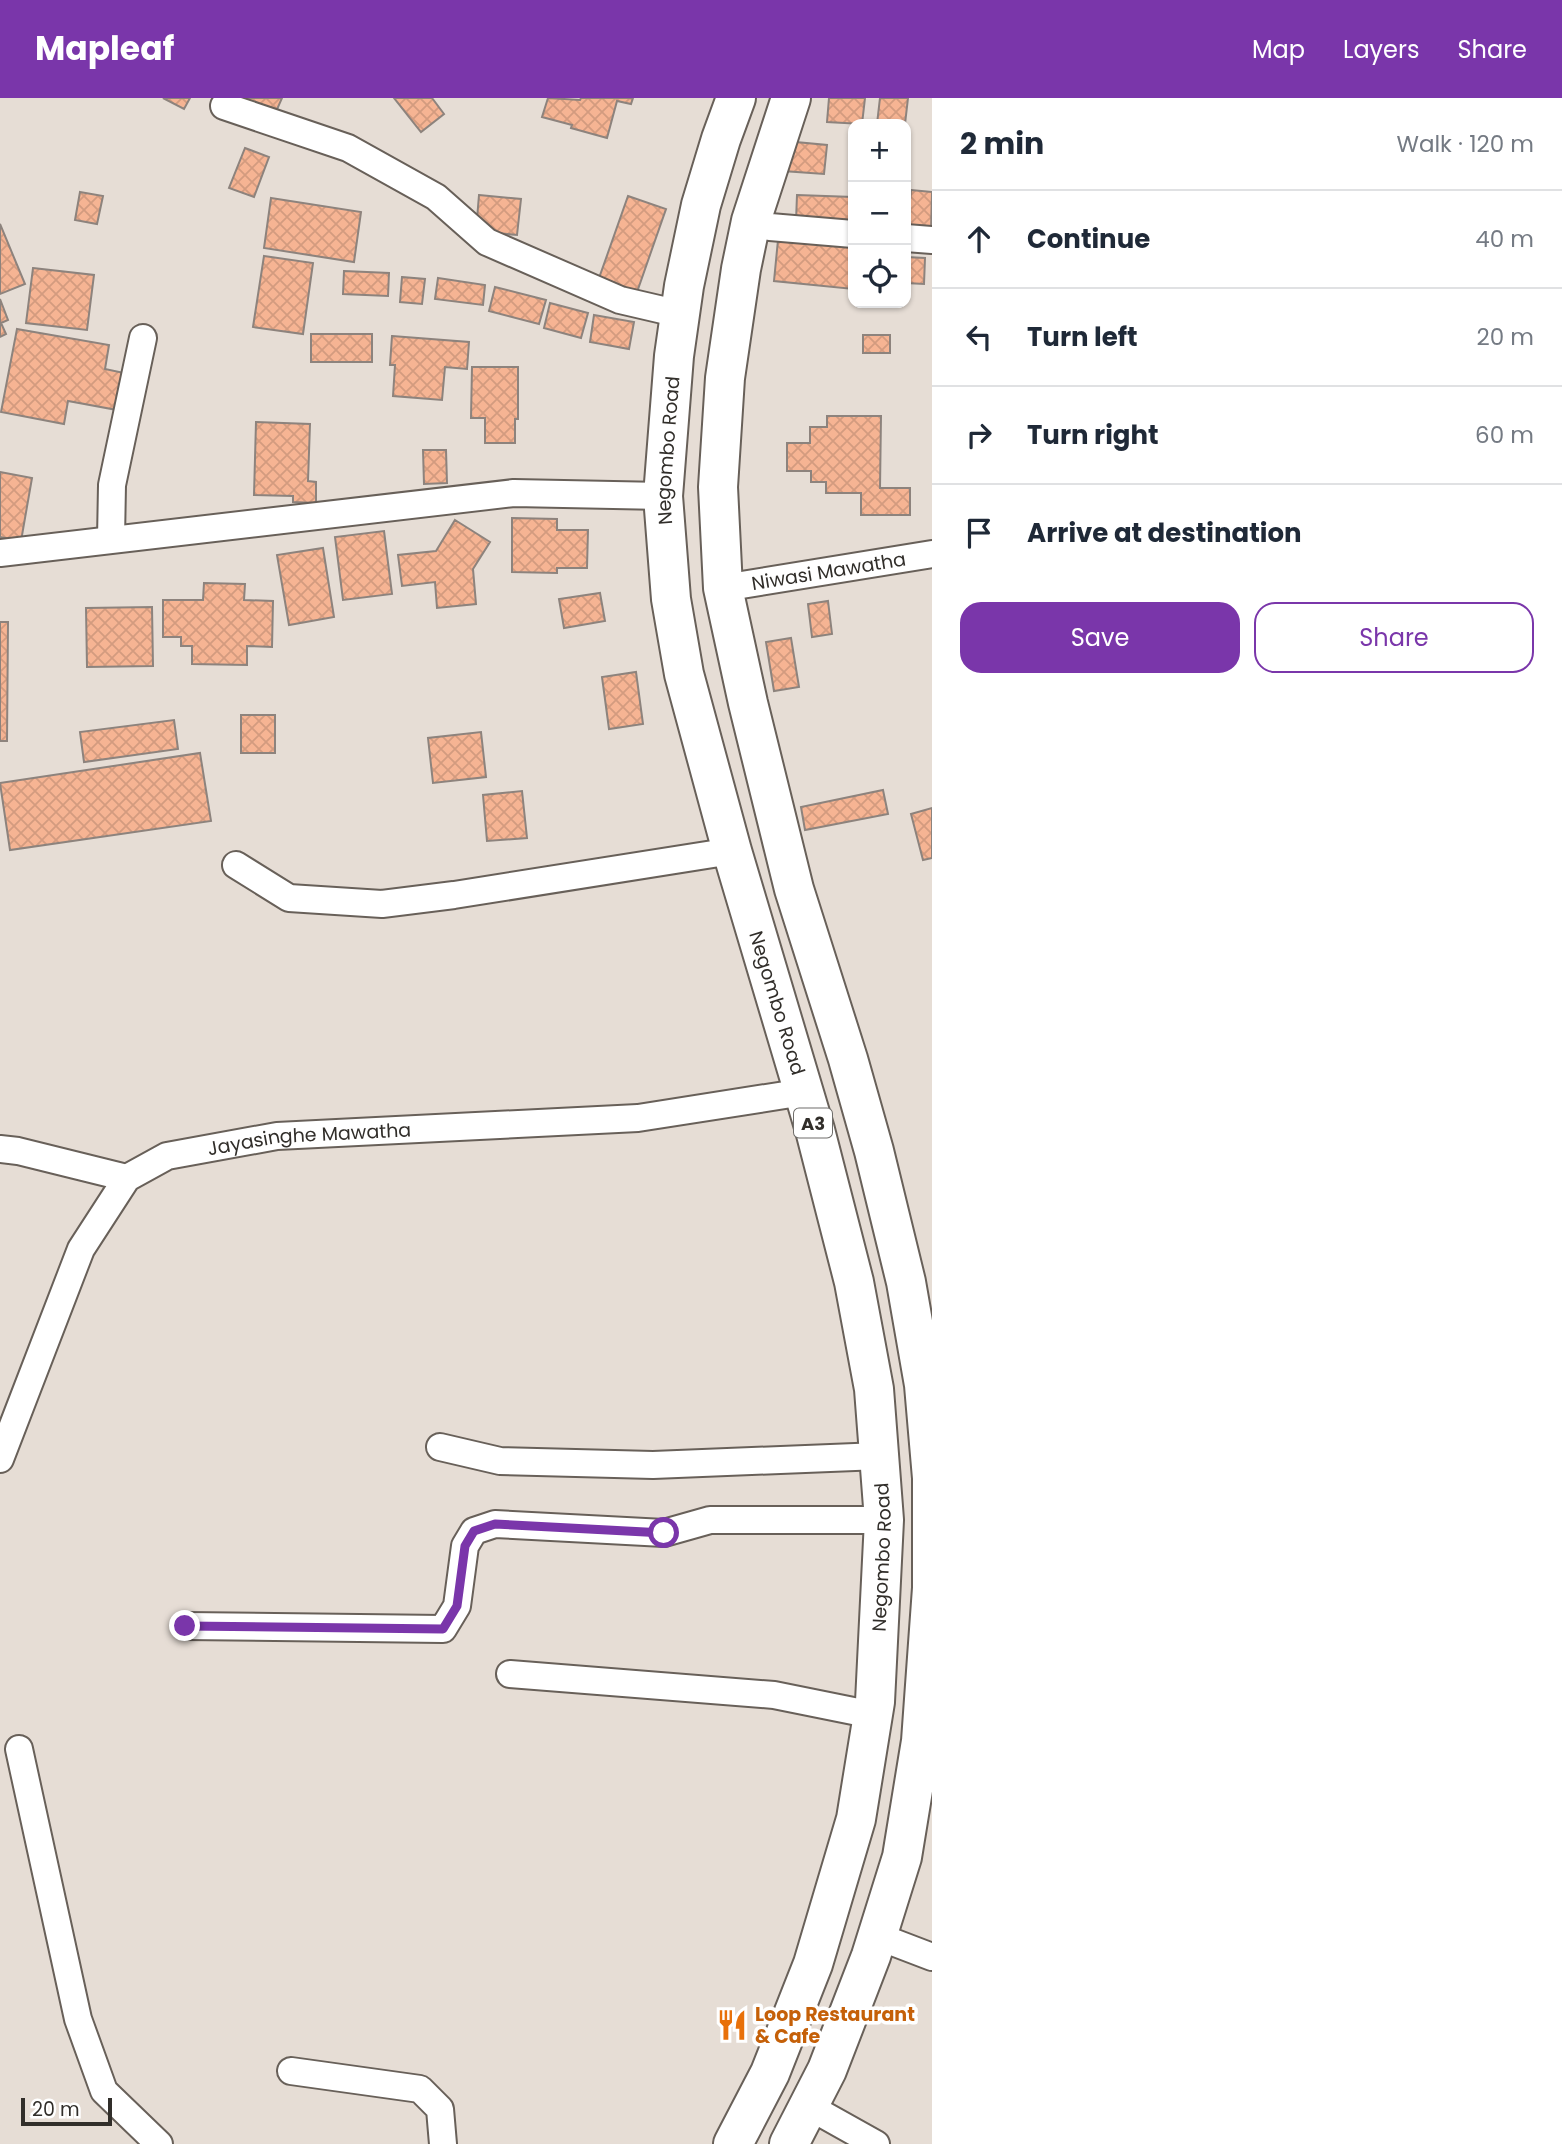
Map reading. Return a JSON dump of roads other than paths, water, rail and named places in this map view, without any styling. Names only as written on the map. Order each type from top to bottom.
[{"type":"highway","name":"Negombo Road","points":[[733,2144],[770,2073],[817,1951],[856,1819],[873,1716],[884,1520],[874,1389],[854,1282],[804,1092],[732,851],[684,674],[671,599],[663,496],[668,419],[680,314],[701,205],[736,98]]},
{"type":"highway","name":"A3","points":[[789,2144],[827,2070],[877,1936],[902,1857],[921,1741],[932,1588],[932,1478],[924,1385],[906,1282],[848,1059],[794,889],[723,588],[718,487],[725,378],[751,221],[792,98]]},
{"type":"street","points":[[224,106],[348,148],[436,197],[487,242],[620,300],[680,314]]},
{"type":"street","points":[[751,221],[770,227],[848,234]]},
{"type":"street","points":[[911,238],[932,240]]},
{"type":"street","points":[[111,539],[112,485],[143,338]]},
{"type":"street","points":[[0,554],[514,493],[663,496]]},
{"type":"street","name":"Niwasi Mawatha","points":[[723,588],[932,554]]},
{"type":"street","points":[[236,865],[289,898],[382,904],[732,851]]},
{"type":"street","name":"Jayasinghe Mawatha","points":[[3,1443],[81,1249],[127,1178],[167,1156],[277,1136],[638,1118],[804,1092]]},
{"type":"street","points":[[0,1149],[127,1178]]},
{"type":"street","points":[[440,1447],[500,1461],[653,1465],[880,1456]]},
{"type":"street","points":[[185,1626],[443,1629],[457,1606],[465,1546],[474,1531],[495,1524],[664,1533],[710,1520],[884,1520]]},
{"type":"street","points":[[510,1674],[774,1695],[873,1716]]},
{"type":"street","points":[[19,1749],[78,2019],[104,2091],[159,2144]]},
{"type":"street","points":[[877,1936],[932,1957]]},
{"type":"street","points":[[291,2071],[421,2090],[440,2109],[443,2144]]},
{"type":"street","points":[[808,2106],[876,2144]]},
{"type":"place","name":"Loop Restaurant & Cafe","points":[[732,2025]]}]
